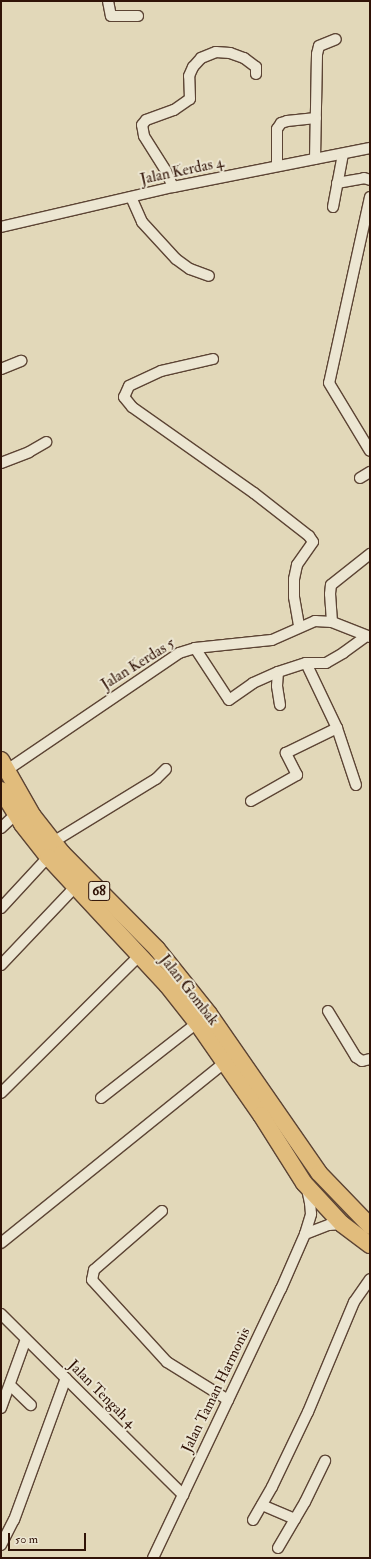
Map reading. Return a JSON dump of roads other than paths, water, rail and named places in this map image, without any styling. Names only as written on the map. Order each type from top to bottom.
[{"type":"main road","name":"Jalan Gombak","points":[[4,765],[51,850],[76,886],[168,985],[225,1062],[304,1183],[342,1224],[370,1245]]},
{"type":"main road","name":"Jalan Gombak","points":[[1,790],[16,814],[51,850],[62,853],[157,949],[209,1014],[319,1173],[369,1221]]},
{"type":"street","points":[[108,1],[111,16],[138,16]]},
{"type":"street","points":[[315,159],[317,54],[319,46],[336,39]]},
{"type":"street","points":[[173,187],[166,171],[144,136],[142,125],[146,120],[174,110],[190,99],[189,76],[201,58],[216,52],[230,53],[244,58],[256,67],[256,74]]},
{"type":"street","points":[[277,166],[277,129],[281,123],[287,120],[316,118]]},
{"type":"street","name":"Jalan Kerdas 4","points":[[1,227],[173,187],[370,148]]},
{"type":"street","points":[[333,207],[343,154]]},
{"type":"street","points":[[337,183],[364,178],[370,180]]},
{"type":"street","points":[[131,197],[142,222],[172,254],[190,269],[209,276]]},
{"type":"street","points":[[370,197],[329,383],[370,452]]},
{"type":"street","points":[[213,359],[161,371],[129,386],[124,397],[132,407],[254,493],[309,536],[313,542],[297,565],[294,579],[299,626]]},
{"type":"street","points":[[1,370],[21,362]]},
{"type":"street","points":[[1,463],[29,452],[46,442]]},
{"type":"street","points":[[360,478],[370,472]]},
{"type":"street","points":[[332,622],[331,585],[370,554]]},
{"type":"street","name":"Jalan Kerdas 5","points":[[4,765],[161,663],[179,653],[195,648],[272,640],[299,626],[315,621],[332,622],[368,637]]},
{"type":"street","points":[[195,648],[229,700],[253,683],[278,672],[306,663],[326,663],[368,637]]},
{"type":"street","points":[[306,663],[337,728],[356,785]]},
{"type":"street","points":[[278,672],[277,686],[280,705]]},
{"type":"street","points":[[251,801],[297,775],[286,753],[337,728]]},
{"type":"street","points":[[1,908],[51,850],[156,779],[166,769]]},
{"type":"street","points":[[1,828],[16,814]]},
{"type":"street","points":[[1,965],[76,886]]},
{"type":"street","points":[[3,1085],[140,955]]},
{"type":"street","points":[[328,1011],[356,1057],[362,1061],[370,1059]]},
{"type":"street","points":[[102,1098],[197,1023]]},
{"type":"street","points":[[1,1244],[225,1062]]},
{"type":"street","name":"Jalan Taman Harmonis","points":[[153,1558],[282,1289],[305,1234],[309,1224],[310,1208],[308,1193],[304,1183]]},
{"type":"street","points":[[162,1211],[94,1270],[92,1280],[167,1362],[228,1400]]},
{"type":"street","points":[[305,1234],[329,1225],[342,1224]]},
{"type":"street","points":[[252,1520],[262,1505],[308,1412],[354,1302],[370,1279]]},
{"type":"street","name":"Jalan Tengah 4","points":[[1,1314],[183,1495]]},
{"type":"street","points":[[1,1408],[26,1339]]},
{"type":"street","points":[[1,1545],[19,1506],[66,1378]]},
{"type":"street","points":[[10,1385],[31,1405]]},
{"type":"street","points":[[278,1548],[325,1461]]},
{"type":"street","points":[[262,1505],[295,1519]]}]
